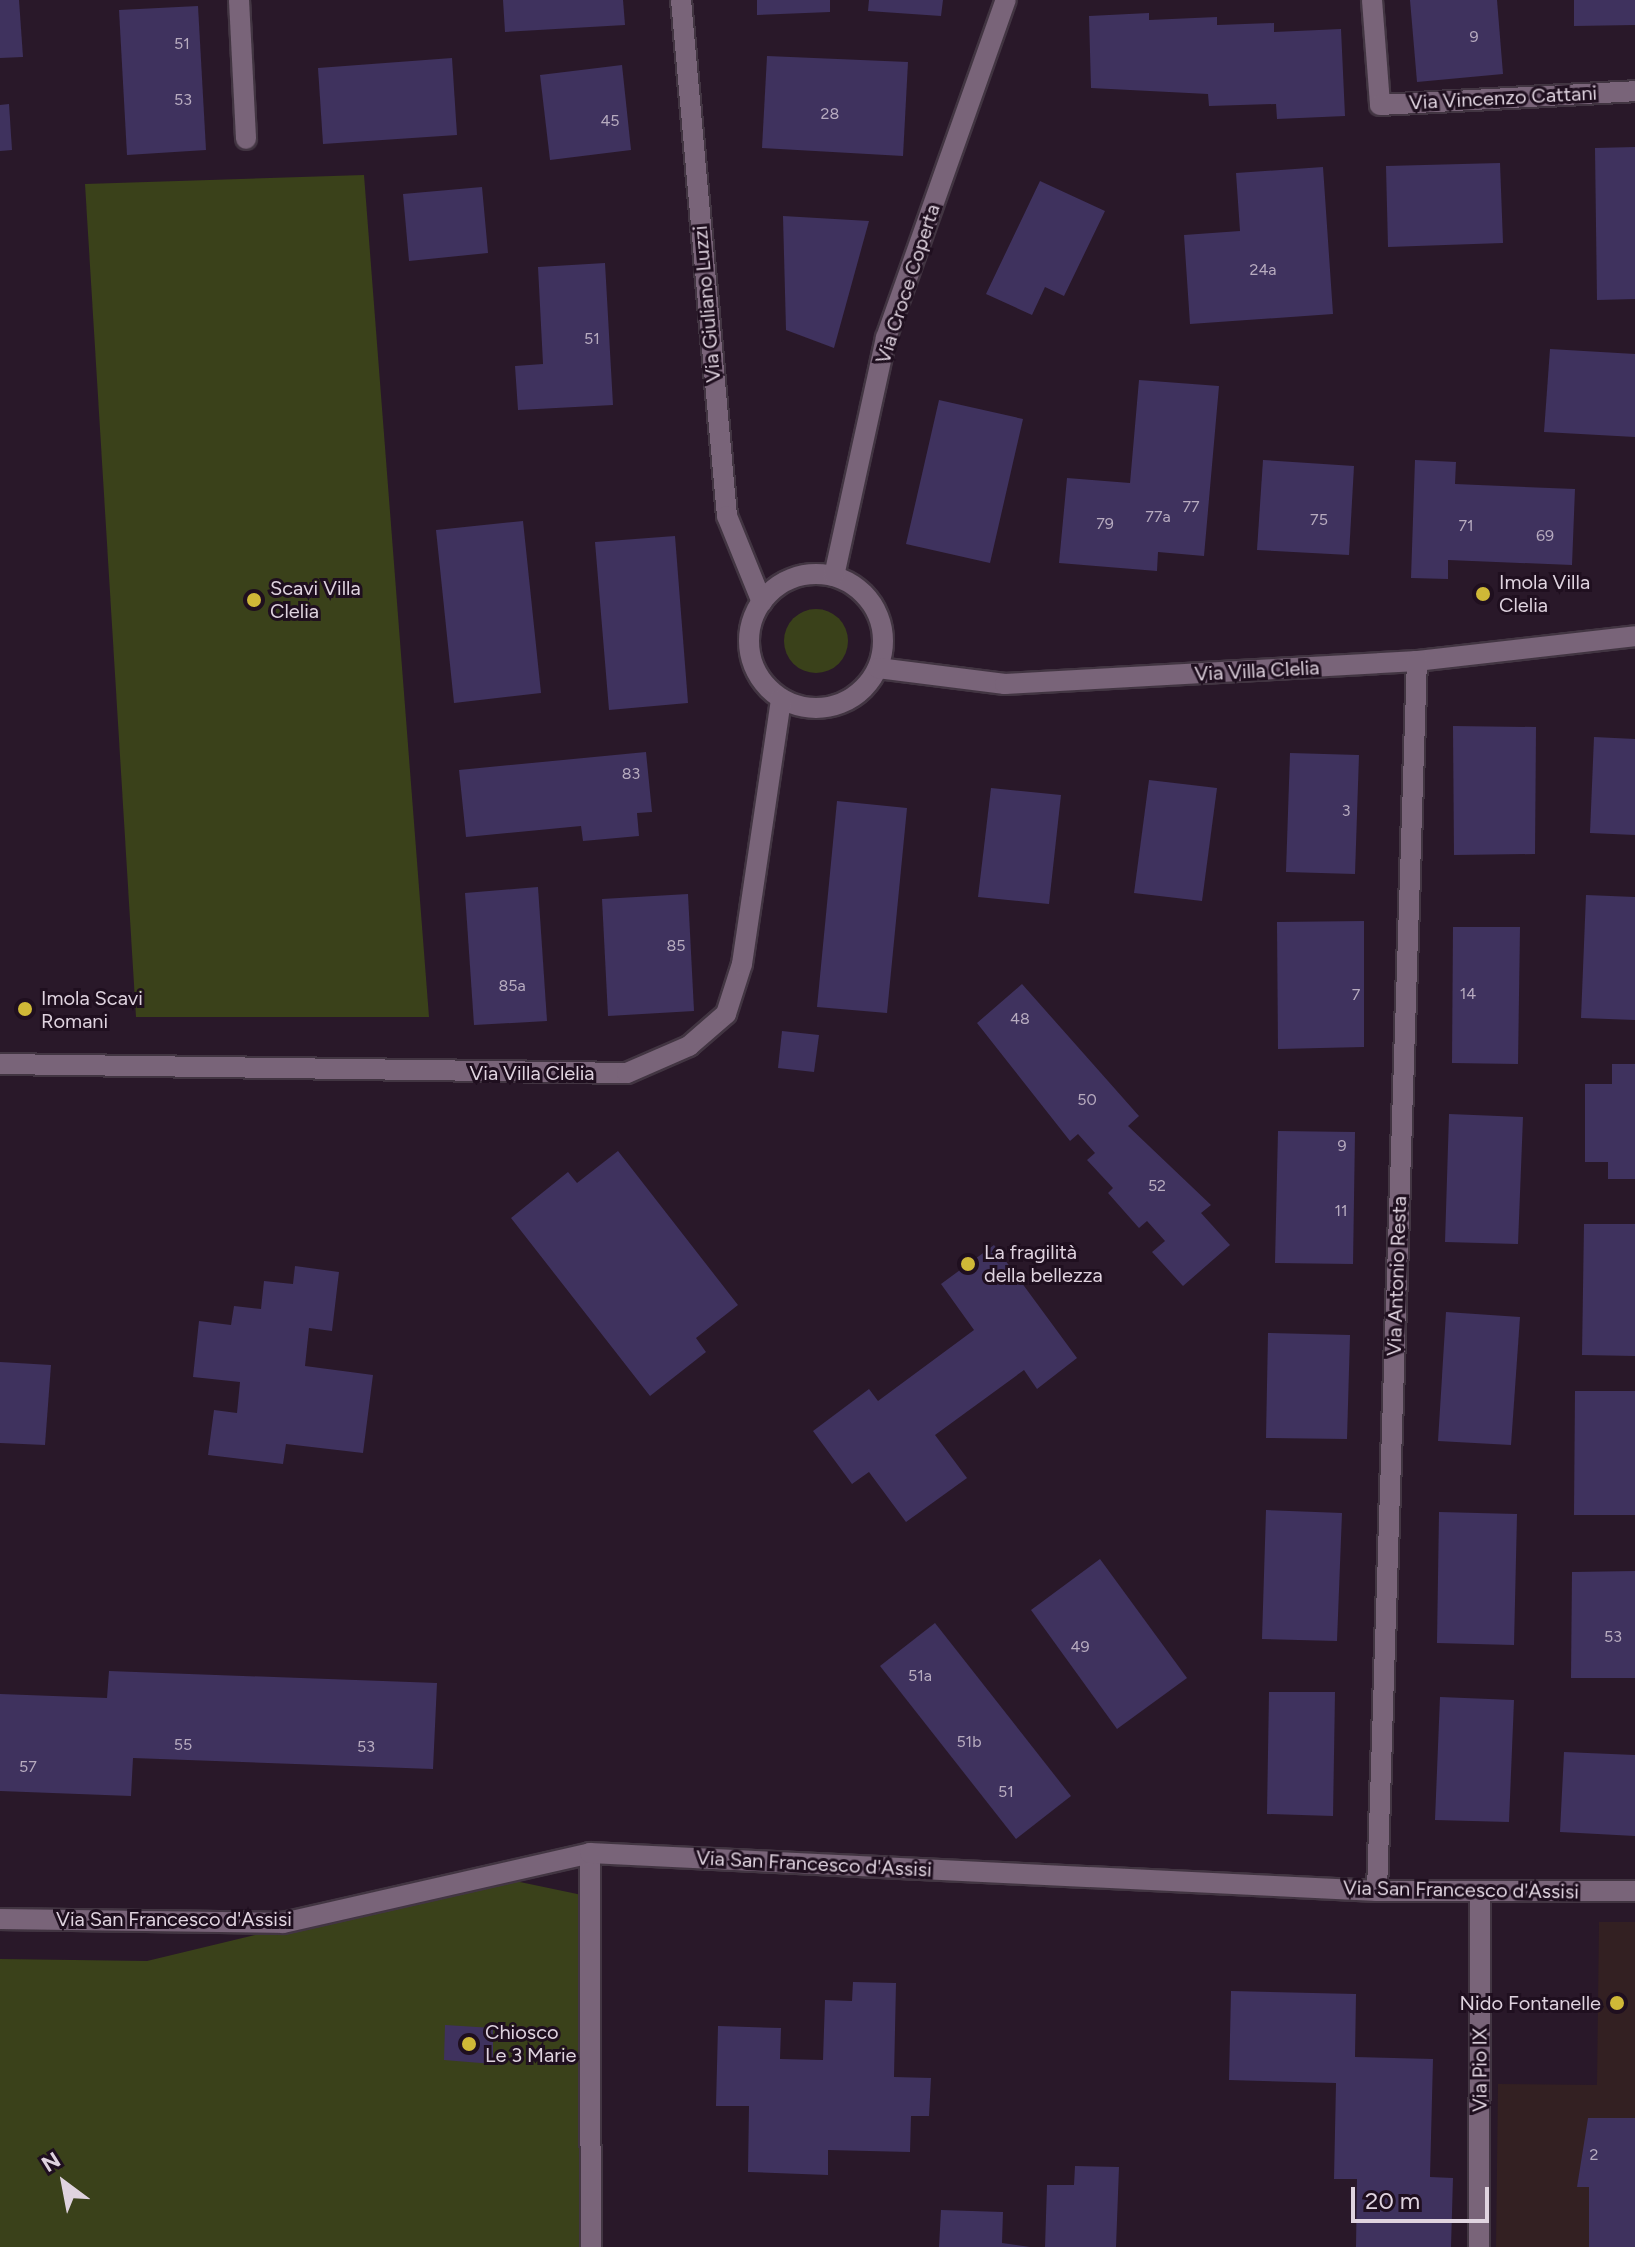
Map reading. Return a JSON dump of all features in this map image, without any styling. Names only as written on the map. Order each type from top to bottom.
[{"type":"street","points":[[239,0],[246,139]]},
{"type":"street","name":"Via Giuliano Luzzi","points":[[681,0],[727,516],[762,602]]},
{"type":"street","name":"Via Croce Coperta","points":[[834,576],[886,338],[1006,0]]},
{"type":"street","name":"Via Vincenzo Cattani","points":[[1372,0],[1380,105],[1635,91]]},
{"type":"street","points":[[834,576],[855,585],[882,622],[878,668],[847,701],[826,708],[781,699],[764,685],[749,643],[762,602],[793,577],[834,576]]},
{"type":"street","name":"Via Villa Clelia","points":[[878,668],[1005,684],[1417,661],[1635,636]]},
{"type":"street","name":"Via Antonio Resta","points":[[1377,1891],[1417,661]]},
{"type":"street","name":"Via Villa Clelia","points":[[0,1064],[627,1073],[689,1046],[726,1014],[742,964],[781,699]]},
{"type":"street","points":[[590,1853],[591,2247]]},
{"type":"street","name":"Via San Francesco d'Assisi","points":[[0,1919],[283,1923],[590,1853],[1377,1891],[1480,1894],[1635,1891]]},
{"type":"street","name":"Via Pio IX","points":[[1479,2247],[1480,1894]]},
{"type":"shaded area","name":"Nido Fontanelle","points":[[1599,1922],[1635,1922],[1635,2247],[1496,2247],[1498,2084],[1597,2085]]},
{"type":"green space","name":"Scavi Villa Clelia","points":[[364,175],[429,1017],[136,1017],[85,184]]},
{"type":"green space","points":[[816,609],[834,615],[842,623],[848,641],[842,659],[834,667],[816,673],[798,667],[790,659],[784,641],[790,623],[798,615]]},
{"type":"green space","points":[[496,1877],[582,1895],[594,2247],[0,2247],[0,1959],[147,1961]]},
{"type":"building","points":[[0,0],[19,0],[23,57],[0,58]]},
{"type":"building","points":[[503,0],[623,0],[625,25],[505,32]]},
{"type":"building","points":[[757,0],[830,0],[830,12],[757,15]]},
{"type":"building","points":[[869,0],[943,0],[941,16],[868,11]]},
{"type":"building","points":[[1410,0],[1497,0],[1503,74],[1417,82]]},
{"type":"building","points":[[1574,0],[1635,0],[1635,25],[1574,26]]},
{"type":"building","points":[[198,6],[206,150],[127,155],[119,10]]},
{"type":"building","points":[[1149,13],[1149,20],[1217,17],[1217,25],[1274,23],[1274,32],[1341,29],[1345,116],[1277,119],[1276,104],[1209,106],[1208,94],[1091,88],[1089,16]]},
{"type":"building","points":[[767,56],[908,62],[903,156],[762,148]]},
{"type":"building","points":[[452,58],[457,135],[323,144],[318,68]]},
{"type":"building","points":[[622,65],[631,150],[550,160],[540,75]]},
{"type":"building","points":[[9,104],[12,150],[0,151],[0,105]]},
{"type":"building","points":[[1635,147],[1635,299],[1597,300],[1595,148]]},
{"type":"building","points":[[1500,163],[1503,243],[1388,247],[1386,166]]},
{"type":"building","points":[[1323,167],[1333,314],[1190,324],[1184,235],[1240,231],[1236,173]]},
{"type":"building","points":[[1040,181],[1105,211],[1064,296],[1045,287],[1032,315],[986,294]]},
{"type":"building","points":[[482,187],[488,253],[409,261],[403,194]]},
{"type":"building","points":[[783,216],[869,221],[834,348],[786,330]]},
{"type":"building","points":[[605,263],[613,405],[518,410],[515,366],[543,364],[538,267]]},
{"type":"building","points":[[1550,349],[1635,354],[1635,437],[1544,432]]},
{"type":"building","points":[[1139,380],[1219,386],[1204,556],[1158,552],[1157,571],[1059,563],[1067,478],[1130,483]]},
{"type":"building","points":[[939,400],[1023,419],[990,563],[906,544]]},
{"type":"building","points":[[1263,460],[1354,466],[1349,555],[1257,550]]},
{"type":"building","points":[[1415,460],[1456,462],[1455,484],[1575,489],[1572,565],[1448,560],[1448,579],[1411,578]]},
{"type":"building","points":[[523,521],[541,693],[454,703],[436,530]]},
{"type":"building","points":[[675,536],[688,703],[609,710],[595,542]]},
{"type":"building","points":[[1453,726],[1536,727],[1535,854],[1454,855]]},
{"type":"building","points":[[1594,737],[1635,739],[1635,835],[1590,833]]},
{"type":"building","points":[[646,752],[652,812],[637,813],[639,836],[583,841],[581,826],[466,837],[459,770]]},
{"type":"building","points":[[1290,753],[1359,755],[1355,874],[1286,872]]},
{"type":"building","points":[[1149,780],[1217,788],[1202,901],[1134,893]]},
{"type":"building","points":[[991,788],[1061,795],[1049,904],[978,897]]},
{"type":"building","points":[[837,801],[907,808],[887,1013],[817,1007]]},
{"type":"building","points":[[538,887],[547,1021],[474,1025],[465,893]]},
{"type":"building","points":[[688,894],[694,1011],[608,1016],[602,899]]},
{"type":"building","points":[[1586,895],[1635,897],[1635,1020],[1581,1018]]},
{"type":"building","points":[[1364,921],[1364,1047],[1278,1049],[1277,922]]},
{"type":"building","points":[[1453,927],[1520,927],[1518,1064],[1452,1063]]},
{"type":"building","points":[[1022,984],[1139,1116],[1128,1126],[1211,1205],[1201,1213],[1230,1245],[1183,1286],[1152,1252],[1165,1241],[1147,1221],[1139,1228],[1108,1193],[1113,1188],[1087,1160],[1095,1153],[1078,1134],[1070,1141],[977,1023]]},
{"type":"building","points":[[782,1031],[819,1035],[814,1072],[778,1068]]},
{"type":"building","points":[[1612,1064],[1635,1064],[1635,1179],[1608,1179],[1608,1162],[1585,1162],[1585,1084],[1612,1084]]},
{"type":"building","points":[[1449,1114],[1523,1117],[1518,1244],[1445,1242]]},
{"type":"building","points":[[1278,1131],[1355,1132],[1353,1264],[1275,1263]]},
{"type":"building","points":[[618,1151],[738,1305],[696,1338],[706,1352],[650,1396],[511,1218],[568,1172],[577,1183]]},
{"type":"building","points":[[1584,1224],[1635,1224],[1635,1356],[1582,1355]]},
{"type":"building","points":[[994,1245],[1077,1358],[1037,1389],[1024,1370],[935,1435],[967,1478],[906,1522],[869,1472],[852,1484],[813,1431],[869,1389],[878,1401],[974,1330],[941,1284]]},
{"type":"building","points":[[295,1266],[339,1272],[332,1331],[309,1328],[305,1366],[373,1375],[363,1453],[286,1444],[283,1464],[208,1455],[214,1410],[237,1413],[240,1382],[193,1377],[199,1321],[231,1325],[234,1306],[261,1309],[264,1281],[293,1284]]},
{"type":"building","points":[[1446,1312],[1520,1317],[1511,1445],[1438,1441]]},
{"type":"building","points":[[1268,1333],[1350,1335],[1347,1439],[1266,1438]]},
{"type":"building","points":[[0,1362],[51,1365],[45,1445],[0,1443]]},
{"type":"building","points":[[1575,1391],[1635,1391],[1635,1515],[1574,1515]]},
{"type":"building","points":[[1266,1510],[1342,1513],[1337,1641],[1262,1639]]},
{"type":"building","points":[[1439,1512],[1517,1514],[1514,1645],[1437,1643]]},
{"type":"building","points":[[1100,1559],[1187,1678],[1117,1729],[1031,1610]]},
{"type":"building","points":[[1635,1571],[1635,1678],[1571,1678],[1572,1572]]},
{"type":"building","points":[[935,1623],[1071,1796],[1016,1839],[880,1666]]},
{"type":"building","points":[[109,1671],[437,1683],[433,1769],[133,1758],[131,1796],[0,1791],[0,1694],[107,1698]]},
{"type":"building","points":[[1269,1692],[1335,1692],[1333,1816],[1267,1814]]},
{"type":"building","points":[[1440,1697],[1514,1700],[1509,1822],[1435,1820]]},
{"type":"building","points":[[1564,1752],[1635,1755],[1635,1836],[1560,1832]]},
{"type":"building","points":[[853,1982],[896,1983],[894,2077],[931,2078],[929,2116],[911,2116],[910,2152],[828,2150],[828,2175],[748,2172],[749,2106],[716,2106],[718,2026],[781,2028],[780,2059],[823,2060],[825,2000],[852,2001]]},
{"type":"building","points":[[1231,1991],[1356,1994],[1355,2057],[1433,2059],[1430,2177],[1453,2178],[1451,2247],[1356,2247],[1357,2179],[1334,2179],[1336,2083],[1229,2080]]},
{"type":"building","name":"Chiosco Le 3 Marie","points":[[445,2025],[493,2028],[493,2064],[444,2060]]},
{"type":"building","points":[[1588,2118],[1635,2118],[1635,2247],[1589,2247],[1589,2187],[1577,2187]]},
{"type":"building","points":[[1075,2166],[1119,2167],[1116,2247],[1045,2247],[1047,2185],[1074,2185]]},
{"type":"building","points":[[941,2210],[1003,2212],[1002,2243],[1030,2247],[939,2247]]},
{"type":"place","name":"Imola Villa Clelia","points":[[1483,594]]},
{"type":"place","name":"Scavi Villa Clelia","points":[[254,600]]},
{"type":"place","name":"Imola Scavi Romani","points":[[25,1009]]},
{"type":"place","name":"La fragilità della bellezza","points":[[968,1264]]},
{"type":"place","name":"Nido Fontanelle","points":[[1617,2003]]},
{"type":"place","name":"Chiosco Le 3 Marie","points":[[469,2044]]}]
